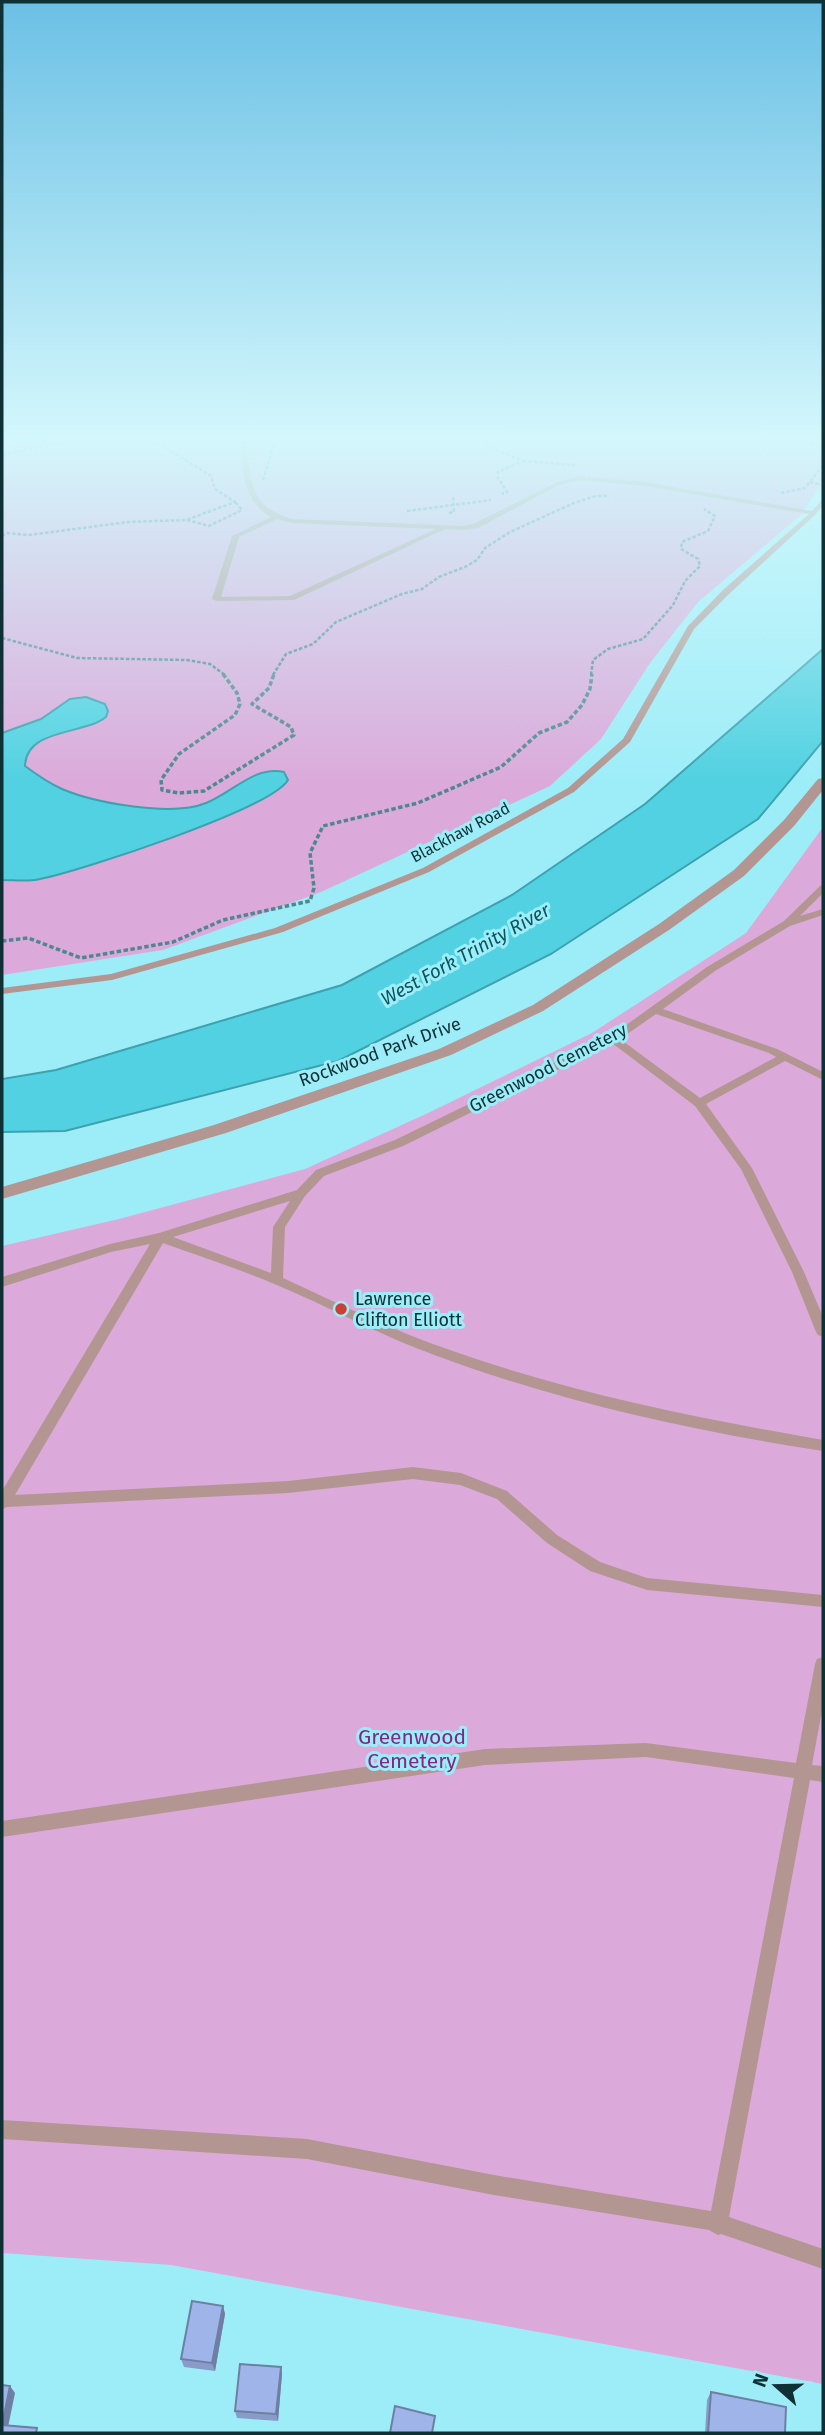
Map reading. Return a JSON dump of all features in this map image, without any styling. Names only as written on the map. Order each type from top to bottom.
[{"type":"street","name":"Rockwood Park Drive","points":[[2,1193],[220,1129],[432,1057],[537,1008],[664,927],[739,873],[789,823],[823,782]]},
{"type":"lane","points":[[230,555],[216,599],[291,598],[386,555]]},
{"type":"lane","name":"Blackhaw Road","points":[[2,991],[112,977],[279,930],[426,870],[571,790],[627,740],[691,628],[768,555]]},
{"type":"lane","name":"Greenwood Cemetery","points":[[786,924],[823,888]]},
{"type":"lane","name":"Greenwood Cemetery","points":[[277,1280],[279,1227],[300,1193],[320,1173],[410,1137],[612,1038],[711,969],[786,924],[823,912]]},
{"type":"lane","points":[[653,1009],[773,1051],[823,1076]]},
{"type":"lane","points":[[612,1038],[699,1103],[746,1168],[798,1272],[823,1332]]},
{"type":"lane","points":[[699,1103],[783,1058]]},
{"type":"lane","name":"Greenwood Cemetery","points":[[2,1282],[300,1193]]},
{"type":"lane","points":[[2,1502],[160,1237],[277,1280],[394,1333],[516,1377],[662,1415],[823,1446]]},
{"type":"lane","points":[[2,1502],[288,1487],[413,1473],[461,1479],[502,1495],[552,1539],[595,1567],[647,1584],[823,1601]]},
{"type":"lane","points":[[718,2225],[814,1772],[823,1664]]},
{"type":"lane","points":[[2,1829],[485,1757],[646,1750],[814,1772]]},
{"type":"lane","points":[[2,2130],[307,2149],[494,2185],[709,2220],[823,2259]]},
{"type":"path","points":[[2,638],[77,658],[187,660],[210,664],[223,673],[237,693],[240,704],[235,715],[179,754],[161,780],[162,790],[192,796],[209,790],[255,757],[279,747],[294,736],[291,727],[252,704],[269,688],[276,667],[286,654],[313,644],[336,622],[402,594],[422,589],[439,577],[477,560],[481,555]]},
{"type":"path","points":[[2,941],[15,937],[28,939],[57,947],[81,958],[173,942],[223,920],[310,901],[314,888],[310,853],[323,826],[418,803],[480,778],[502,767],[539,733],[568,722],[582,705],[590,689],[593,660],[608,649],[643,639],[673,605],[685,581],[701,566],[698,559],[691,555]]},
{"type":"green space","points":[[2,555],[754,555],[698,602],[650,663],[601,739],[550,786],[321,892],[163,950],[2,975]]},
{"type":"green space","name":"Greenwood Cemetery","points":[[823,827],[823,2384],[171,2265],[2,2253],[2,1246],[119,1219],[305,1169],[592,1033],[746,933]]},
{"type":"water","name":"West Fork Trinity River","points":[[823,649],[823,741],[758,819],[551,954],[338,1061],[65,1131],[2,1132],[2,1079],[56,1070],[342,985],[512,895],[645,804]]},
{"type":"water","points":[[86,697],[105,704],[108,711],[106,717],[96,723],[45,739],[35,745],[28,754],[25,766],[62,789],[113,803],[174,809],[216,799],[263,772],[284,772],[288,780],[274,792],[248,807],[132,852],[40,879],[2,880],[2,733],[41,719],[70,699]]},
{"type":"building","points":[[192,2301],[223,2306],[212,2363],[181,2359]]},
{"type":"building","points":[[240,2364],[281,2367],[276,2414],[235,2411]]},
{"type":"building","points":[[2,2385],[10,2386],[2,2425]]},
{"type":"building","points":[[711,2392],[786,2407],[785,2433],[708,2433]]},
{"type":"building","points":[[395,2406],[435,2416],[432,2433],[390,2433]]},
{"type":"building","points":[[2,2425],[37,2428],[36,2433],[2,2433]]},
{"type":"place","name":"Lawrence Clifton Elliott","points":[[341,1309]]}]
